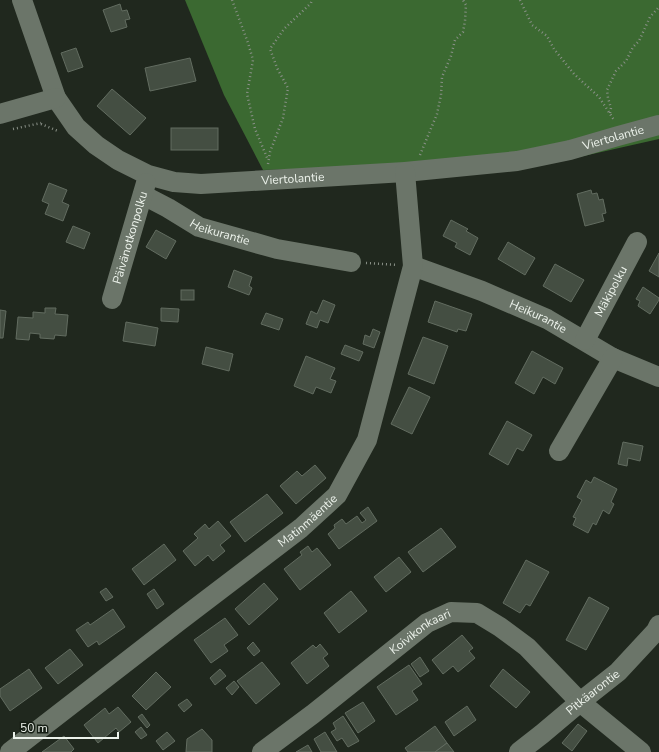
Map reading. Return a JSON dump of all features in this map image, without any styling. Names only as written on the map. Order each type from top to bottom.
[{"type":"street","name":"Viertolantie","points":[[22,0],[56,98],[76,127],[96,145],[118,160],[148,175],[174,182],[201,184],[267,171],[410,171],[516,161],[570,150],[659,125]]},
{"type":"street","points":[[3,122],[34,104],[56,98]]},
{"type":"street","name":"Matinmäentie","points":[[10,752],[301,528],[337,495],[367,440],[413,266],[410,171]]},
{"type":"street","name":"Päivänotkonpolku","points":[[112,299],[148,175]]},
{"type":"street","name":"Heikurantie","points":[[143,195],[199,227],[277,249],[352,262]]},
{"type":"street","name":"Mäkipolku","points":[[585,340],[637,242]]},
{"type":"street","name":"Heikurantie","points":[[413,266],[489,294],[547,319],[614,358],[659,377]]},
{"type":"street","points":[[559,451],[614,358]]},
{"type":"street","name":"Koivikonkaari","points":[[262,752],[313,714],[427,623],[451,612],[477,613],[527,647],[580,702],[641,752]]},
{"type":"street","name":"Pitkäarontie","points":[[519,752],[618,672],[656,631],[659,625]]},
{"type":"path","points":[[232,0],[248,43],[252,60],[247,94],[267,171]]},
{"type":"path","points":[[267,171],[270,152],[283,118],[288,88],[277,68],[270,49],[284,28],[311,3],[312,0]]},
{"type":"path","points":[[410,171],[421,152],[437,114],[441,95],[442,77],[451,56],[455,40],[463,32],[466,5],[463,0]]},
{"type":"path","points":[[520,0],[532,25],[547,36],[554,49],[574,74],[599,97],[616,124],[618,136]]},
{"type":"path","points":[[610,114],[611,108],[607,90],[616,71],[626,61],[633,47],[639,41],[650,16],[659,7]]},
{"type":"path","points":[[3,122],[41,124],[34,104]]},
{"type":"path","points":[[352,262],[413,266]]},
{"type":"green space","points":[[185,0],[659,0],[659,139],[557,162],[263,170],[224,95]]},
{"type":"building","points":[[120,4],[122,11],[127,10],[130,19],[125,20],[127,27],[111,32],[103,10]]},
{"type":"building","points":[[76,48],[83,67],[68,72],[61,53]]},
{"type":"building","points":[[190,58],[196,81],[150,91],[145,68]]},
{"type":"building","points":[[112,89],[146,118],[130,135],[97,106]]},
{"type":"building","points":[[171,128],[218,128],[218,150],[171,150]]},
{"type":"building","points":[[49,183],[67,190],[62,202],[69,205],[63,221],[45,214],[49,204],[42,201]]},
{"type":"building","points":[[591,190],[592,194],[597,193],[599,200],[603,199],[606,213],[602,214],[604,221],[585,226],[577,194]]},
{"type":"building","points":[[451,220],[468,229],[466,231],[478,238],[470,255],[455,247],[457,243],[443,236]]},
{"type":"building","points":[[73,226],[90,233],[84,249],[66,242]]},
{"type":"building","points":[[156,230],[176,241],[166,259],[146,247]]},
{"type":"building","points":[[508,242],[535,258],[525,275],[498,259]]},
{"type":"building","points":[[659,253],[659,277],[649,271]]},
{"type":"building","points":[[555,264],[584,280],[571,302],[543,286]]},
{"type":"building","points":[[234,270],[252,277],[249,286],[252,288],[249,295],[228,287]]},
{"type":"building","points":[[643,287],[659,298],[650,314],[638,306],[640,301],[636,299]]},
{"type":"building","points":[[181,290],[194,290],[194,300],[181,300]]},
{"type":"building","points":[[323,300],[335,305],[328,323],[320,320],[317,328],[306,324],[311,311],[317,314]]},
{"type":"building","points":[[435,301],[472,314],[466,331],[458,329],[457,332],[428,322]]},
{"type":"building","points":[[45,308],[56,308],[55,314],[68,315],[66,336],[55,335],[54,339],[40,338],[40,334],[30,333],[29,340],[16,339],[18,317],[33,318],[33,312],[45,313]]},
{"type":"building","points":[[161,308],[179,309],[178,322],[161,321]]},
{"type":"building","points":[[0,310],[6,311],[3,338],[0,338]]},
{"type":"building","points":[[266,313],[283,319],[279,330],[261,324]]},
{"type":"building","points":[[126,322],[158,328],[155,346],[123,341]]},
{"type":"building","points":[[373,329],[380,332],[374,348],[363,344],[365,335],[370,337]]},
{"type":"building","points":[[423,337],[448,346],[434,384],[408,374]]},
{"type":"building","points":[[345,345],[363,352],[359,361],[341,354]]},
{"type":"building","points":[[206,347],[233,354],[229,371],[202,364]]},
{"type":"building","points":[[532,351],[563,368],[555,384],[543,377],[534,394],[515,383]]},
{"type":"building","points":[[306,356],[335,368],[330,379],[336,381],[331,393],[316,387],[313,394],[294,386]]},
{"type":"building","points":[[409,387],[430,397],[412,434],[391,424]]},
{"type":"building","points":[[507,421],[532,435],[523,451],[517,448],[508,465],[489,454]]},
{"type":"building","points":[[623,442],[643,446],[640,461],[628,458],[627,466],[618,464]]},
{"type":"building","points":[[315,465],[326,478],[296,504],[280,486],[297,471],[302,476]]},
{"type":"building","points":[[594,477],[617,489],[611,502],[614,504],[609,514],[603,510],[596,525],[593,523],[588,533],[573,525],[576,518],[573,517],[582,500],[577,497],[586,480],[591,483]]},
{"type":"building","points":[[267,494],[283,513],[245,542],[230,522]]},
{"type":"building","points":[[368,507],[377,521],[339,549],[328,534],[335,528],[334,525],[342,519],[346,524],[357,516],[362,523],[366,520],[360,513]]},
{"type":"building","points":[[218,521],[231,536],[220,545],[225,551],[213,561],[208,555],[195,566],[183,551],[198,538],[194,534],[205,524],[209,529]]},
{"type":"building","points":[[441,528],[456,547],[423,572],[408,552]]},
{"type":"building","points":[[164,544],[176,560],[144,585],[132,569]]},
{"type":"building","points":[[308,546],[312,552],[317,548],[331,565],[300,590],[284,569],[302,555],[300,552]]},
{"type":"building","points":[[399,557],[411,572],[386,592],[374,577]]},
{"type":"building","points":[[526,560],[549,572],[530,606],[526,604],[520,613],[503,603]]},
{"type":"building","points":[[264,583],[278,599],[249,625],[235,609]]},
{"type":"building","points":[[106,588],[113,597],[106,601],[100,592]]},
{"type":"building","points":[[154,589],[164,604],[157,609],[147,594]]},
{"type":"building","points":[[351,591],[367,611],[339,633],[324,613]]},
{"type":"building","points":[[589,597],[609,608],[586,650],[566,640]]},
{"type":"building","points":[[113,609],[125,627],[99,645],[97,641],[88,647],[76,630],[88,622],[90,625]]},
{"type":"building","points":[[225,618],[238,635],[224,645],[228,651],[211,663],[194,640]]},
{"type":"building","points":[[462,635],[473,648],[469,651],[475,658],[458,672],[453,666],[443,674],[432,660]]},
{"type":"building","points":[[253,642],[260,651],[254,656],[247,648]]},
{"type":"building","points":[[320,644],[328,654],[323,658],[329,666],[307,684],[291,663],[313,645],[316,648]]},
{"type":"building","points":[[70,649],[83,665],[58,684],[45,668]]},
{"type":"building","points":[[420,657],[429,671],[420,677],[411,664]]},
{"type":"building","points":[[262,662],[280,684],[256,704],[237,681]]},
{"type":"building","points":[[409,665],[422,684],[412,691],[418,700],[396,715],[377,687]]},
{"type":"building","points":[[29,669],[42,688],[10,711],[0,696],[0,689]]},
{"type":"building","points":[[220,669],[226,676],[215,685],[210,678]]},
{"type":"building","points":[[503,669],[530,692],[516,708],[490,686]]},
{"type":"building","points":[[156,672],[171,687],[146,710],[132,696]]},
{"type":"building","points":[[234,681],[239,687],[232,695],[226,688]]},
{"type":"building","points":[[187,699],[192,705],[184,712],[178,705]]},
{"type":"building","points":[[363,702],[375,721],[358,733],[345,713]]},
{"type":"building","points":[[467,706],[476,720],[454,736],[445,722]]},
{"type":"building","points":[[118,707],[131,722],[119,732],[116,728],[98,743],[84,725],[105,708],[109,714]]},
{"type":"building","points":[[142,714],[150,725],[147,728],[138,717]]},
{"type":"building","points":[[343,716],[359,741],[348,747],[342,738],[337,741],[331,732],[336,729],[333,723]]},
{"type":"building","points":[[578,724],[587,731],[572,751],[562,743]]},
{"type":"building","points":[[435,726],[447,743],[435,752],[408,752],[405,748]]},
{"type":"building","points":[[141,727],[147,735],[141,739],[135,732]]},
{"type":"building","points":[[202,729],[212,740],[212,752],[186,752],[187,739]]},
{"type":"building","points":[[167,732],[175,741],[163,750],[156,741]]},
{"type":"building","points":[[325,732],[337,752],[321,752],[314,739]]},
{"type":"building","points":[[64,736],[74,749],[71,752],[42,752]]},
{"type":"building","points":[[447,743],[454,752],[435,752]]},
{"type":"building","points":[[308,745],[312,752],[296,752]]}]
